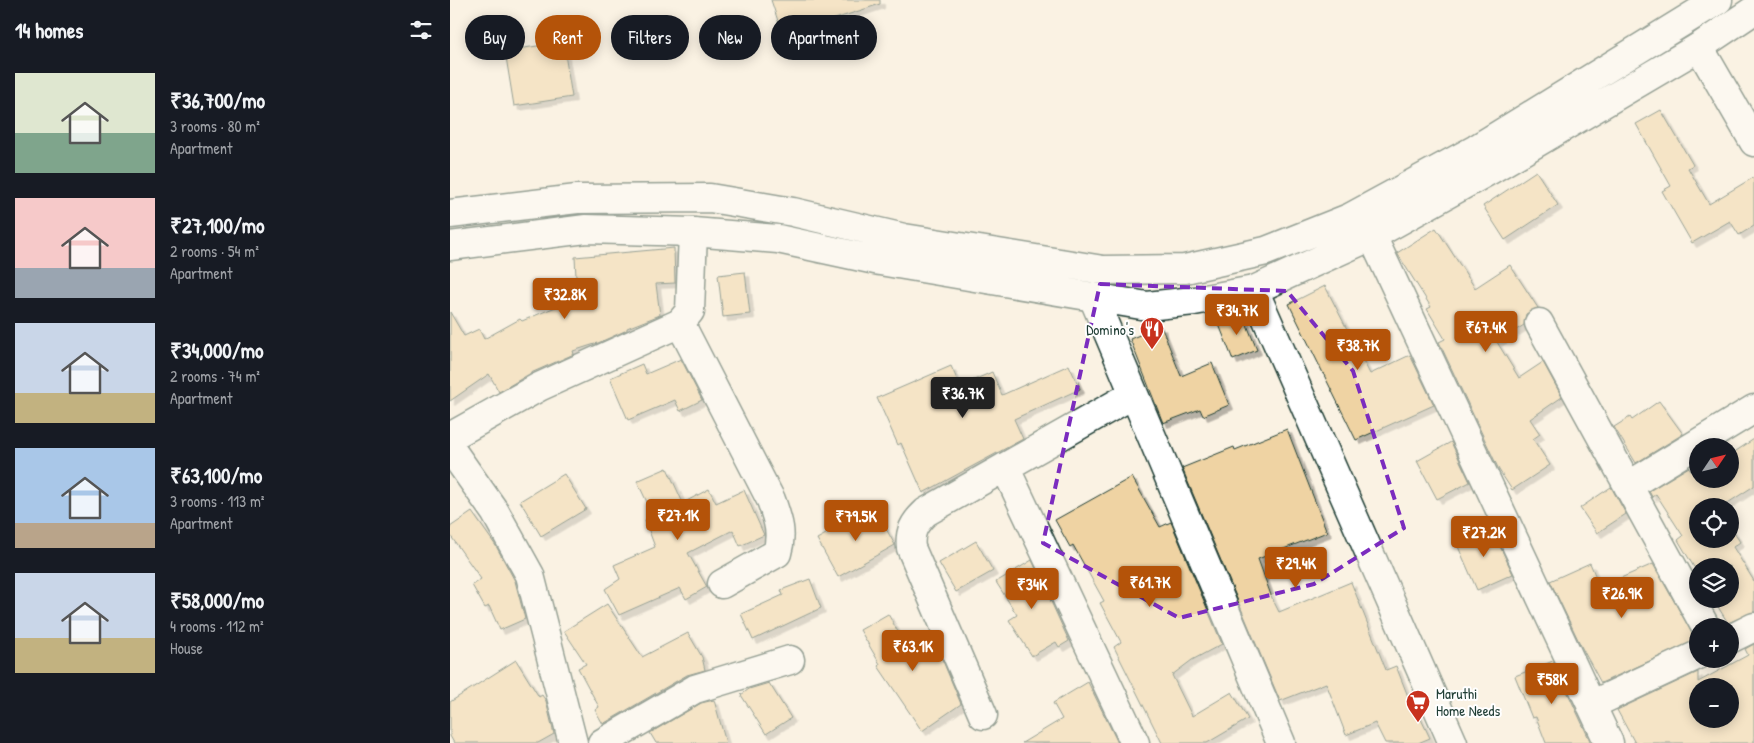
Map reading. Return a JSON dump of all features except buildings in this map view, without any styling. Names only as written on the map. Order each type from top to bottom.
[{"type":"street","points":[[450,214],[578,199],[710,198],[792,212],[904,238],[1103,270],[1185,269],[1266,251],[1349,218],[1476,149],[1718,0]]},
{"type":"street","points":[[450,246],[586,229],[694,232],[778,239],[880,261],[1146,306],[1194,301],[1254,290],[1372,236],[1492,169],[1699,47],[1754,10]]},
{"type":"street","points":[[1699,47],[1754,142]]},
{"type":"street","points":[[450,437],[539,388],[680,323],[690,311],[694,232]]},
{"type":"street","points":[[1372,236],[1609,743]]},
{"type":"street","points":[[1254,290],[1453,743]]},
{"type":"street","points":[[1093,297],[1281,743]]},
{"type":"street","points":[[680,323],[771,500],[781,526],[781,540],[776,553],[722,584]]},
{"type":"street","points":[[1539,324],[1701,618]]},
{"type":"street","points":[[983,715],[911,548],[910,536],[915,522],[926,512],[1134,394]]},
{"type":"street","points":[[1628,486],[1754,409]]},
{"type":"street","points":[[450,448],[495,512],[530,574],[573,743]]},
{"type":"street","points":[[1005,467],[1135,743]]},
{"type":"street","points":[[1739,634],[1754,627]]},
{"type":"street","points":[[1591,705],[1689,659]]},
{"type":"street","points":[[602,743],[695,688],[790,660]]},
{"type":"highlighted area","points":[[1100,284],[1287,291],[1353,371],[1404,528],[1314,584],[1179,618],[1043,543]]},
{"type":"place","name":"Domino's","points":[[1152,350]]},
{"type":"place","name":"Maruthi Home Needs","points":[[1418,723]]}]
